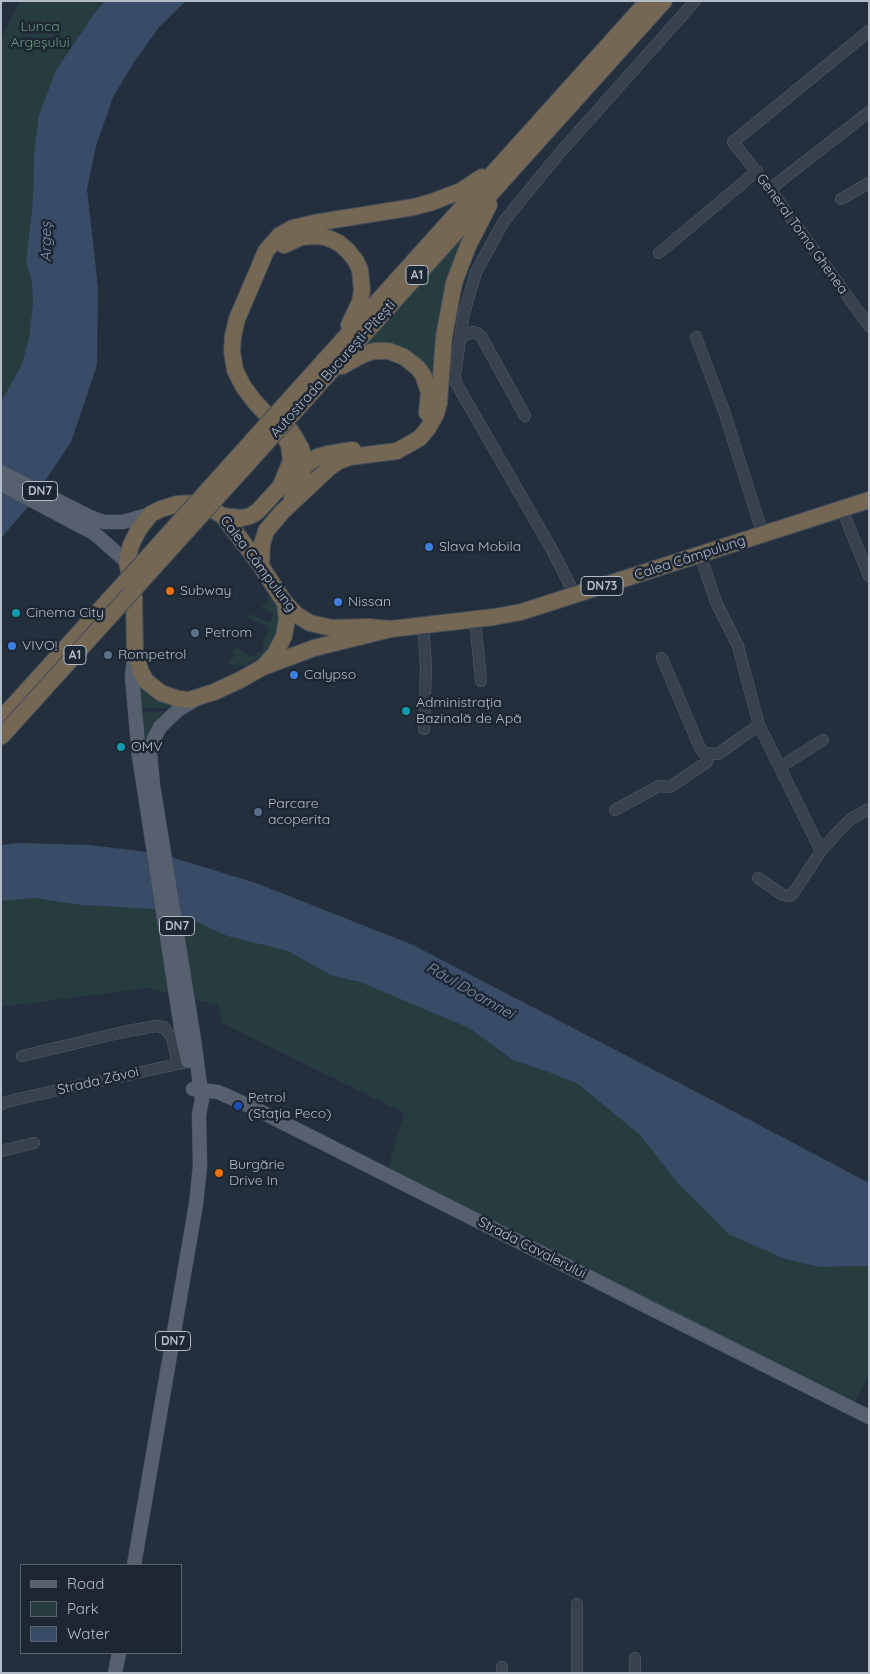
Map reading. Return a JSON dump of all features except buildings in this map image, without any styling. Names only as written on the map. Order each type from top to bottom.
[{"type":"highway","name":"Autostrada București-Pitești","points":[[1,719],[301,396],[331,372],[648,1]]},
{"type":"highway","name":"Autostrada București-Pitești","points":[[1,737],[301,396],[342,340],[664,1]]},
{"type":"highway","points":[[280,487],[291,461],[289,445],[281,430],[243,386],[235,370],[232,351],[237,319],[266,251],[280,236],[294,228],[414,207],[461,191],[500,174]]},
{"type":"highway","points":[[282,512],[339,461],[350,457],[397,451],[420,438],[428,428],[436,414],[439,403],[444,337],[454,283],[470,241],[500,174]]},
{"type":"highway","points":[[331,372],[369,352],[394,352],[409,359],[423,376],[429,392],[428,411],[420,428],[410,438],[390,447],[344,450],[319,448],[312,446],[295,434],[256,394],[241,369],[238,350],[242,324],[264,269],[274,252],[286,243],[302,237],[318,236],[328,238],[339,243],[356,261],[360,270],[362,290],[360,302],[342,340]]},
{"type":"highway","points":[[260,566],[263,538],[266,531],[282,512],[302,479],[303,454],[295,434]]},
{"type":"highway","points":[[223,516],[242,518],[250,516],[257,512],[280,487],[304,466],[317,458],[344,450]]},
{"type":"highway","name":"Calea Câmpulung","points":[[197,698],[240,680],[262,667],[314,648],[391,629],[521,612],[869,500]]},
{"type":"highway","name":"Calea Câmpulung","points":[[151,514],[169,506],[203,504],[223,516],[260,566],[284,603],[297,615],[310,623],[323,627],[391,629]]},
{"type":"highway","name":"DN7","points":[[151,514],[135,537],[127,562],[134,596],[135,652],[141,672],[153,688],[161,694],[178,700],[197,698]]},
{"type":"highway","name":"DN7","points":[[262,667],[275,654],[284,636],[287,619],[284,603]]},
{"type":"main road","name":"DN7","points":[[1,472],[76,516],[127,562]]},
{"type":"main road","name":"DN7","points":[[1,484],[76,516],[104,522],[114,523],[133,520],[151,514]]},
{"type":"main road","name":"DN7","points":[[134,1564],[196,1204],[200,1166],[199,1115],[202,1099],[196,1089],[187,1062],[188,1034],[154,820],[139,756],[132,676],[135,652]]},
{"type":"main road","name":"DN7","points":[[154,820],[150,760],[154,739],[165,720],[197,698]]},
{"type":"main road","name":"Strada Cavalerului","points":[[196,1089],[218,1092],[256,1109],[869,1416]]},
{"type":"main road","points":[[115,1673],[119,1654]]},
{"type":"street","points":[[575,595],[546,539],[456,383],[464,313],[476,272],[504,221],[558,155],[694,1]]},
{"type":"street","name":"General Toma Ghenea","points":[[869,31],[733,142],[757,171],[869,326]]},
{"type":"street","points":[[770,189],[869,112]]},
{"type":"street","points":[[659,253],[757,171]]},
{"type":"street","points":[[841,198],[869,182]]},
{"type":"street","points":[[462,337],[472,332],[480,336],[525,416]]},
{"type":"street","points":[[696,337],[724,411],[762,535]]},
{"type":"street","points":[[842,509],[869,576]]},
{"type":"street","points":[[700,555],[716,602],[738,646],[759,725],[821,851]]},
{"type":"street","points":[[475,619],[481,681]]},
{"type":"street","points":[[423,625],[426,666],[424,729]]},
{"type":"street","points":[[662,658],[700,748],[704,753],[718,754],[759,725]]},
{"type":"street","points":[[780,768],[823,740]]},
{"type":"street","points":[[615,810],[659,786],[669,787],[673,785],[707,762],[709,754]]},
{"type":"street","points":[[758,878],[783,895],[792,895],[821,851],[851,819],[869,810]]},
{"type":"street","points":[[22,1056],[156,1026],[164,1027],[187,1062]]},
{"type":"street","name":"Strada Zăvoi","points":[[1,1104],[187,1062]]},
{"type":"street","points":[[1,1150],[34,1143]]},
{"type":"street","points":[[577,1604],[577,1673]]},
{"type":"street","points":[[635,1658],[635,1673]]},
{"type":"green space","name":"Lunca Argeșului","points":[[20,1],[105,1],[56,70],[39,115],[34,152],[33,200],[26,262],[32,282],[33,303],[29,337],[22,364],[1,402],[1,39]]},
{"type":"green space","points":[[473,226],[434,408],[411,357],[359,353]]},
{"type":"green space","points":[[271,595],[278,604],[280,628],[266,653],[245,666],[231,664],[228,662],[235,656],[232,652],[236,647],[250,657],[264,650],[262,646],[269,628],[247,617],[249,614],[270,623],[274,614],[261,607]]},
{"type":"green space","points":[[135,675],[173,705],[169,708],[137,708]]},
{"type":"green space","points":[[164,711],[151,727],[145,748],[138,713]]},
{"type":"green space","points":[[34,898],[81,905],[153,909],[195,921],[227,936],[288,951],[330,975],[360,982],[469,1028],[513,1060],[578,1084],[640,1135],[680,1186],[728,1234],[785,1259],[820,1267],[869,1266],[869,1374],[850,1411],[384,1181],[404,1113],[222,1023],[218,1005],[148,988],[1,1007],[1,901]]},
{"type":"water","name":"Argeș","points":[[105,1],[186,1],[160,26],[134,62],[113,97],[96,146],[87,189],[98,288],[97,365],[71,442],[27,508],[1,538],[1,402],[22,364],[29,337],[33,303],[32,282],[26,262],[33,200],[34,152],[39,115],[56,70]]},
{"type":"water","name":"Râul Doamnei","points":[[17,843],[89,845],[139,851],[174,858],[256,883],[413,945],[869,1183],[869,1266],[820,1267],[785,1259],[728,1234],[680,1186],[640,1135],[578,1084],[513,1060],[469,1028],[360,982],[330,975],[288,951],[227,936],[195,921],[153,909],[81,905],[34,898],[1,901],[1,845]]},
{"type":"place","name":"Slava Mobila","points":[[429,547]]},
{"type":"place","name":"Subway","points":[[170,591]]},
{"type":"place","name":"Nissan","points":[[338,602]]},
{"type":"place","name":"Cinema City","points":[[16,613]]},
{"type":"place","name":"Petrom","points":[[195,633]]},
{"type":"place","name":"VIVO!","points":[[12,646]]},
{"type":"place","name":"Rompetrol","points":[[108,655]]},
{"type":"place","name":"Calypso","points":[[294,675]]},
{"type":"place","name":"Administrația Bazinală de Apă","points":[[406,711]]},
{"type":"place","name":"OMV","points":[[121,747]]},
{"type":"place","name":"Parcare acoperita","points":[[258,812]]},
{"type":"place","name":"Petrol (Stația Peco)","points":[[238,1106]]},
{"type":"place","name":"Burgărie Drive In","points":[[219,1173]]}]
